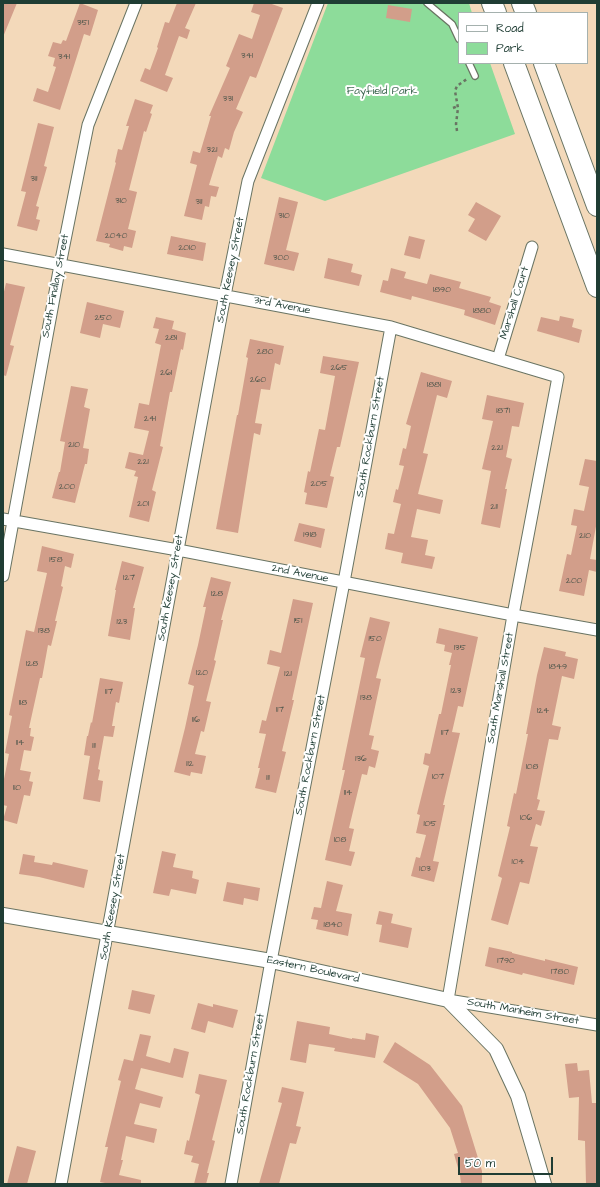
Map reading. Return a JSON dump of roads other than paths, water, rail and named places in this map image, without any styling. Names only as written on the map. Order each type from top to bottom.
[{"type":"highway","points":[[514,64],[597,287]]},
{"type":"highway","points":[[544,64],[597,206]]},
{"type":"street","name":"South Findlay Street","points":[[3,576],[8,519],[88,125],[136,3]]},
{"type":"street","name":"South Keesey Street","points":[[61,1184],[225,296],[248,181],[318,3]]},
{"type":"street","name":"Marshall Court","points":[[498,359],[532,247]]},
{"type":"street","name":"3rd Avenue","points":[[3,254],[391,327],[558,376]]},
{"type":"street","name":"South Rockburn Street","points":[[231,1184],[271,961],[344,582],[391,327]]},
{"type":"street","name":"South Marshall Street","points":[[448,1000],[513,615],[558,376]]},
{"type":"street","name":"2nd Avenue","points":[[8,519],[597,630]]},
{"type":"street","name":"Eastern Boulevard","points":[[3,915],[271,961],[448,1000]]},
{"type":"street","name":"South Manheim Street","points":[[448,1000],[597,1025]]},
{"type":"street","points":[[448,1000],[496,1049],[518,1096],[544,1184]]},
{"type":"street","points":[[534,1151],[534,1184]]},
{"type":"lane","points":[[427,3],[452,24],[458,37]]},
{"type":"lane","points":[[469,64],[475,76]]},
{"type":"park label","name":"Fayfield Park","points":[[382,92]]}]
